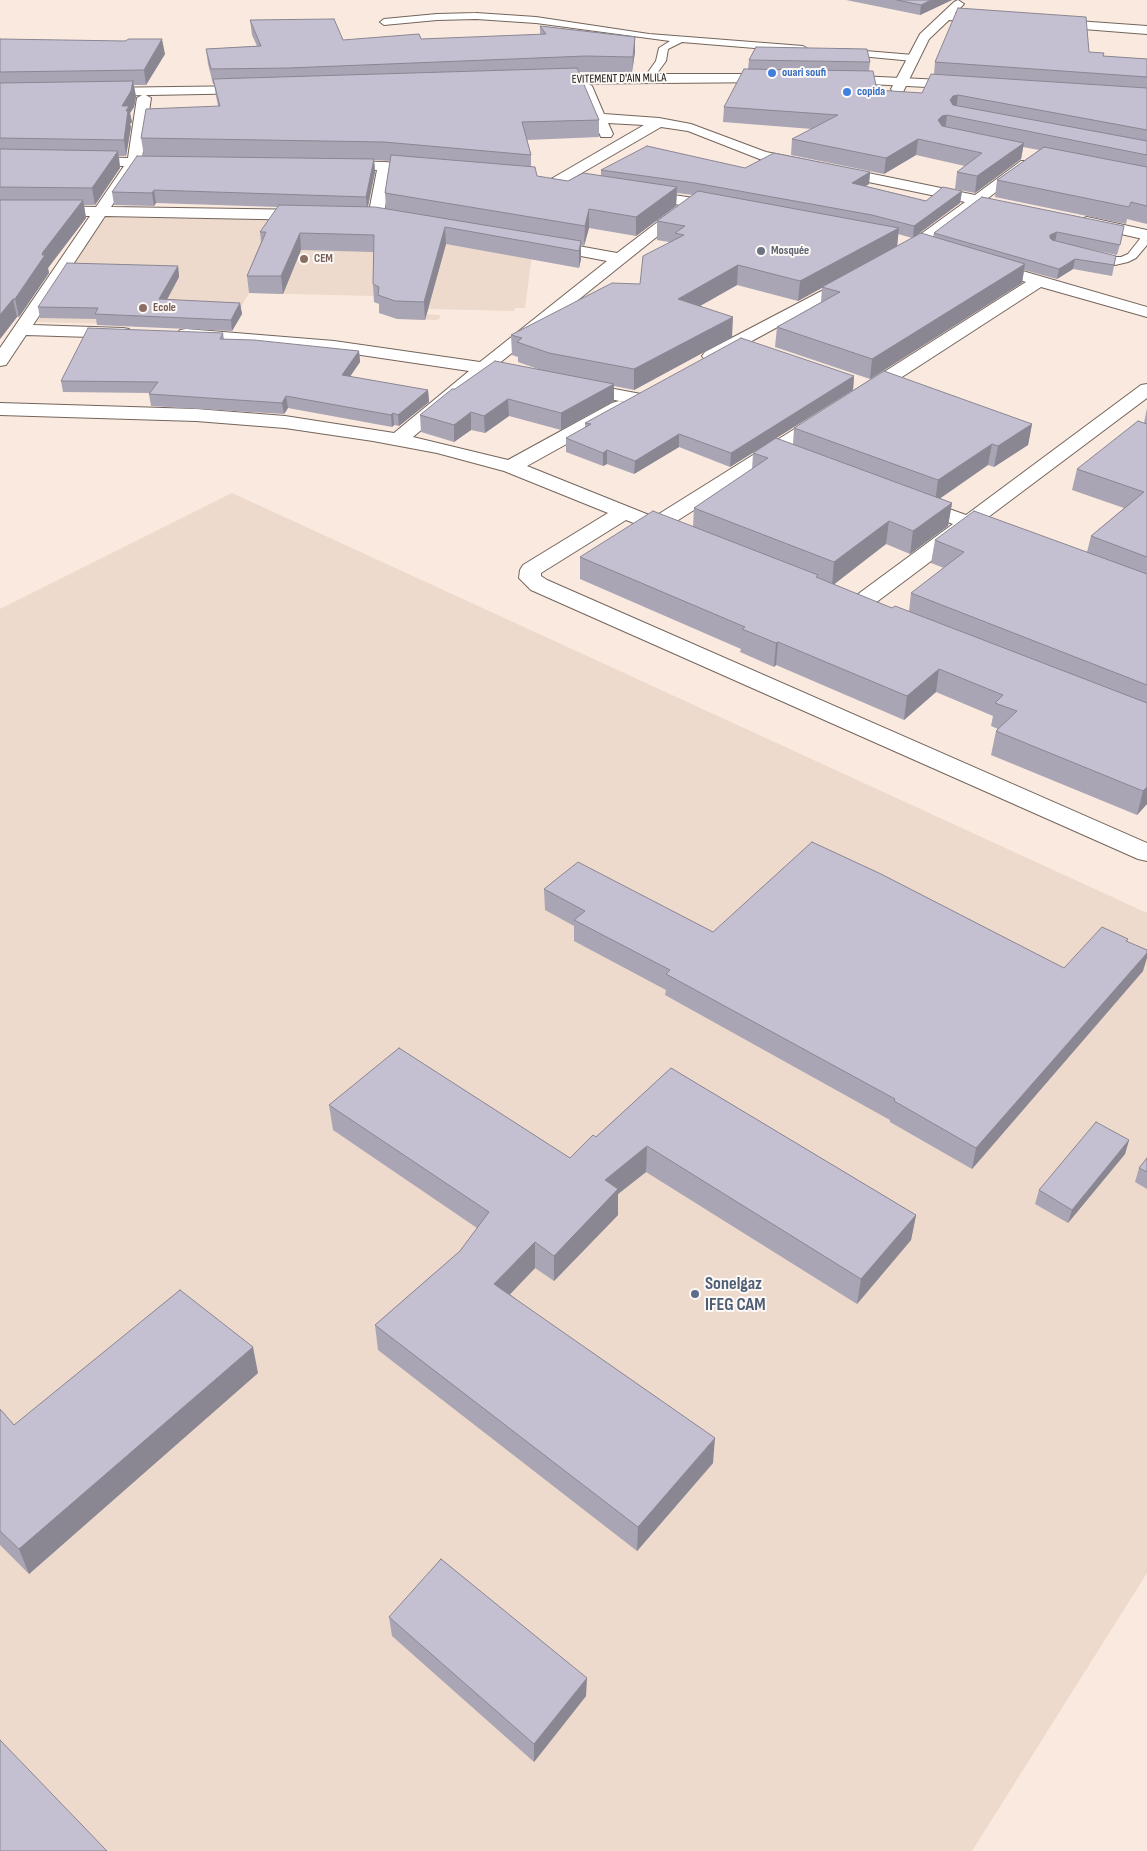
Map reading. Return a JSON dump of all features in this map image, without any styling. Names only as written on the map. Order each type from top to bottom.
[{"type":"main road","points":[[900,85],[924,37],[963,0]]},
{"type":"main road","points":[[946,16],[1004,20]]},
{"type":"main road","points":[[1032,22],[1147,30]]},
{"type":"main road","name":"EVITEMENT D'AIN MLILA","points":[[649,78],[786,82],[585,86],[531,84],[649,78]]},
{"type":"main road","points":[[824,83],[978,89]]},
{"type":"main road","points":[[585,86],[612,150]]},
{"type":"main road","points":[[262,93],[144,98],[84,96],[262,93]]},
{"type":"main road","points":[[0,361],[134,162],[144,98]]},
{"type":"main road","points":[[599,118],[659,122],[691,128],[762,156],[995,203]]},
{"type":"main road","points":[[556,182],[659,122]]},
{"type":"main road","points":[[882,264],[916,245],[1038,156],[1019,153]]},
{"type":"main road","points":[[67,161],[182,163]]},
{"type":"main road","points":[[318,165],[386,166],[442,171]]},
{"type":"main road","points":[[376,217],[386,166]]},
{"type":"main road","points":[[537,180],[576,185]]},
{"type":"main road","points":[[625,192],[734,209]]},
{"type":"main road","points":[[398,440],[483,368],[620,258],[694,202]]},
{"type":"main road","points":[[0,210],[328,216]]},
{"type":"main road","points":[[357,217],[376,217],[415,224]]},
{"type":"main road","points":[[1071,219],[1147,236]]},
{"type":"main road","points":[[898,241],[935,251]]},
{"type":"main road","points":[[532,243],[620,258]]},
{"type":"main road","points":[[973,262],[1147,312]]},
{"type":"main road","points":[[694,366],[865,273]]},
{"type":"main road","points":[[656,524],[783,454],[844,406],[1039,281]]},
{"type":"main road","points":[[20,330],[139,333]]},
{"type":"main road","points":[[168,334],[334,346],[483,368],[540,379]]},
{"type":"main road","points":[[737,342],[755,348]]},
{"type":"main road","points":[[855,382],[873,388]]},
{"type":"main road","points":[[559,383],[634,398]]},
{"type":"main road","points":[[511,467],[652,389]]},
{"type":"main road","points":[[858,605],[967,523],[1110,427],[1147,390]]},
{"type":"main road","points":[[0,410],[206,416],[285,422],[398,440],[511,467],[693,539]]},
{"type":"main road","points":[[894,495],[1012,540]]},
{"type":"main road","points":[[624,512],[530,570],[530,578],[539,585],[1147,852]]},
{"type":"lane","points":[[384,22],[436,17],[476,16],[536,20],[640,35],[816,50]]},
{"type":"lane","points":[[649,78],[661,61],[664,48],[681,39]]},
{"type":"lane","points":[[835,52],[913,58]]},
{"type":"lane","points":[[1081,253],[1115,261],[1124,260],[1132,256],[1147,236]]},
{"type":"shaded area","name":"CEM","points":[[103,217],[365,221],[533,248],[525,308],[515,308],[514,311],[429,309],[427,314],[439,315],[441,318],[436,320],[408,319],[379,313],[383,306],[374,301],[374,296],[249,293],[230,327],[37,322]]},
{"type":"shaded area","points":[[232,493],[1147,913],[1147,1573],[972,1851],[0,1851],[0,609]]},
{"type":"building","points":[[897,0],[931,0],[921,5]]},
{"type":"building","points":[[958,8],[1086,17],[1089,52],[1104,53],[1103,56],[1147,59],[1147,77],[935,62]]},
{"type":"building","points":[[334,19],[343,40],[419,34],[421,39],[546,34],[540,26],[635,37],[633,57],[586,56],[289,68],[211,69],[206,49],[261,46],[250,20]]},
{"type":"building","points":[[0,39],[125,41],[129,39],[162,39],[144,70],[0,72]]},
{"type":"building","points":[[756,47],[867,49],[870,62],[749,60]]},
{"type":"building","points":[[577,68],[599,120],[522,122],[531,155],[384,142],[141,138],[146,109],[220,106],[213,79]]},
{"type":"building","points":[[744,69],[873,71],[877,90],[922,93],[931,74],[1147,88],[1147,130],[958,95],[953,96],[950,100],[953,105],[1147,141],[1147,155],[947,115],[942,116],[938,120],[942,126],[1024,143],[977,176],[957,172],[982,153],[918,139],[886,158],[792,139],[838,115],[724,107]]},
{"type":"building","points":[[133,81],[131,91],[122,106],[129,106],[126,111],[128,111],[124,140],[0,138],[0,83]]},
{"type":"building","points":[[647,146],[745,168],[774,153],[870,172],[852,183],[926,201],[943,187],[962,191],[914,226],[872,215],[695,183],[601,170]]},
{"type":"building","points":[[1044,147],[1147,167],[1147,206],[1131,202],[1129,207],[997,180]]},
{"type":"building","points":[[0,149],[118,151],[92,188],[0,187]]},
{"type":"building","points":[[391,155],[535,167],[537,176],[568,181],[583,173],[677,187],[636,217],[589,209],[585,226],[385,193]]},
{"type":"building","points":[[137,156],[374,159],[366,197],[154,190],[152,193],[112,192]]},
{"type":"building","points":[[698,191],[899,228],[800,281],[738,265],[678,299],[733,317],[634,369],[549,353],[517,342],[522,338],[511,335],[612,283],[640,284],[643,256],[684,235],[675,233],[685,226],[657,221]]},
{"type":"building","points":[[982,197],[1124,226],[1120,245],[1057,232],[1050,235],[1052,240],[1116,256],[1114,265],[1075,259],[1059,269],[934,233]]},
{"type":"building","points":[[0,200],[83,200],[43,252],[42,255],[45,255],[15,299],[0,315]]},
{"type":"building","points":[[279,205],[375,207],[581,241],[579,251],[445,227],[424,302],[395,301],[378,295],[379,287],[373,284],[374,235],[300,233],[281,276],[247,276],[266,232],[260,232]]},
{"type":"building","points":[[921,233],[1025,264],[872,359],[777,327],[840,292],[822,287]]},
{"type":"building","points":[[67,263],[178,266],[159,299],[240,303],[231,320],[95,314],[98,308],[38,307]]},
{"type":"building","points":[[88,328],[223,333],[220,339],[254,340],[359,351],[342,375],[428,390],[398,415],[393,413],[391,415],[286,396],[282,403],[149,394],[158,382],[61,381]]},
{"type":"building","points":[[741,338],[854,376],[731,453],[679,434],[635,461],[607,450],[603,453],[566,438],[591,424],[585,423]]},
{"type":"building","points":[[495,361],[614,384],[561,413],[508,399],[484,416],[471,412],[454,425],[420,415],[452,389],[455,389]]},
{"type":"building","points":[[884,371],[1032,424],[998,446],[992,444],[938,480],[794,428]]},
{"type":"building","points":[[1138,421],[1147,424],[1147,557],[1091,536],[1144,492],[1077,469]]},
{"type":"building","points":[[776,438],[952,503],[913,531],[889,521],[834,562],[694,508],[768,458],[753,453]]},
{"type":"building","points":[[653,511],[818,575],[816,577],[892,608],[895,606],[1147,703],[1147,787],[1143,791],[996,731],[1017,711],[995,703],[1003,695],[939,669],[907,696],[742,629],[745,627],[580,557]]},
{"type":"building","points":[[974,511],[1147,574],[1147,685],[911,593],[964,552],[935,540]]},
{"type":"building","points":[[812,842],[881,874],[1064,968],[1102,927],[1128,939],[1126,941],[1147,950],[1147,953],[976,1148],[894,1101],[895,1099],[666,974],[670,970],[574,920],[585,911],[544,889],[578,862],[713,932]]},
{"type":"building","points":[[399,1048],[570,1158],[593,1135],[596,1137],[671,1068],[916,1215],[861,1279],[647,1146],[605,1180],[618,1189],[554,1256],[535,1242],[494,1284],[715,1438],[638,1527],[375,1325],[460,1251],[489,1212],[329,1105]]},
{"type":"building","points":[[1096,1122],[1129,1140],[1072,1210],[1039,1190]]},
{"type":"building","points":[[1147,1158],[1147,1172],[1139,1168]]},
{"type":"building","points":[[180,1290],[253,1347],[19,1549],[0,1531],[0,1409],[14,1425]]},
{"type":"building","points":[[441,1559],[587,1678],[534,1744],[389,1617]]},
{"type":"building","points":[[0,1740],[107,1851],[0,1851]]},
{"type":"place","name":"ouari soufi","points":[[772,73]]},
{"type":"place","name":"copida","points":[[847,92]]},
{"type":"place","name":"Mosquée","points":[[761,251]]},
{"type":"place","name":"CEM","points":[[304,259]]},
{"type":"place","name":"Ecole","points":[[143,308]]},
{"type":"place","name":"Sonelgaz IFEG CAM","points":[[695,1294]]}]
